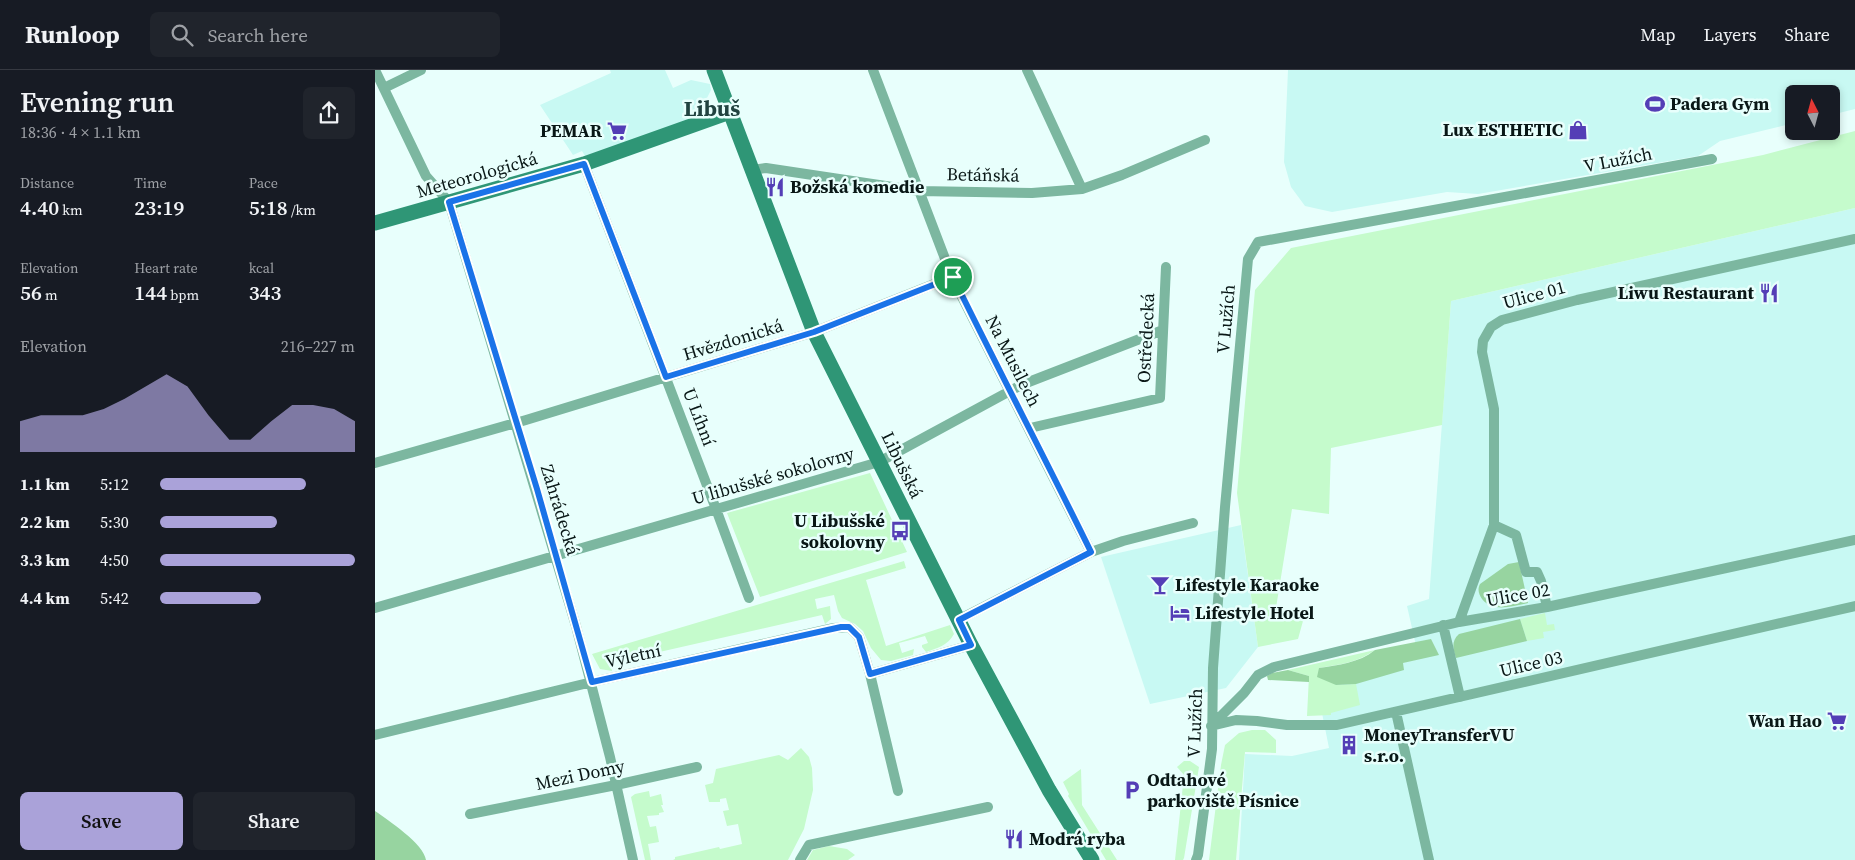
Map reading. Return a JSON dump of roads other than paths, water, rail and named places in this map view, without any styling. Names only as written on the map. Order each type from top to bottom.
[{"type":"main road","name":"Libušská","points":[[714,70],[814,332],[971,645],[1049,790],[1092,860]]},
{"type":"main road","name":"Meteorologická","points":[[375,223],[584,164],[730,112]]},
{"type":"street","points":[[375,70],[426,176],[449,202]]},
{"type":"street","points":[[384,88],[421,70]]},
{"type":"street","name":"Na Musilech","points":[[873,70],[953,277],[1009,392],[1030,428],[1091,552]]},
{"type":"street","points":[[1027,70],[1082,188]]},
{"type":"street","name":"Betáňská","points":[[752,170],[767,168],[919,190],[1031,193],[1082,188],[1122,175],[1205,140]]},
{"type":"street","name":"V Lužích","points":[[1196,860],[1211,757],[1213,668],[1225,507],[1248,259],[1258,242],[1712,159]]},
{"type":"street","name":"U Líhní","points":[[584,164],[749,598]]},
{"type":"street","name":"Zahrádecká","points":[[449,202],[517,423],[592,682],[633,860]]},
{"type":"street","name":"Ulice 01","points":[[1459,622],[1494,525],[1494,408],[1482,352],[1483,341],[1496,323],[1511,317],[1577,300],[1855,239]]},
{"type":"street","name":"Ostředecká","points":[[1030,428],[1160,398],[1166,267]]},
{"type":"street","name":"Hvězdonická","points":[[375,463],[517,423],[814,332],[953,277]]},
{"type":"street","name":"U libušské sokolovny","points":[[375,608],[879,462],[1021,384],[1163,330]]},
{"type":"street","points":[[959,620],[1091,552],[1193,523]]},
{"type":"street","points":[[1494,525],[1516,535],[1526,572],[1537,572],[1547,607]]},
{"type":"street","name":"Ulice 02","points":[[1211,726],[1259,675],[1269,668],[1443,625],[1547,607],[1855,540]]},
{"type":"street","name":"Ulice 03","points":[[1211,726],[1236,720],[1287,725],[1337,725],[1855,606]]},
{"type":"street","points":[[1443,625],[1460,697]]},
{"type":"street","name":"Výletní","points":[[375,735],[592,682],[841,627],[849,627],[859,637],[870,674],[898,791]]},
{"type":"street","points":[[870,674],[971,645]]},
{"type":"street","points":[[1395,712],[1429,860]]},
{"type":"street","name":"Mezi Domy","points":[[470,814],[697,767]]},
{"type":"street","points":[[800,860],[809,845],[989,807]]},
{"type":"place","name":"Padera Gym","points":[[1655,104]]},
{"type":"place","name":"Lux ESTHETIC","points":[[1578,130]]},
{"type":"place","name":"PEMAR","points":[[617,131]]},
{"type":"place","name":"Božská komedie","points":[[775,187]]},
{"type":"place","name":"Liwu Restaurant","points":[[1769,293]]},
{"type":"place","name":"U Libušské sokolovny","points":[[900,531]]},
{"type":"place","name":"Lifestyle Karaoke","points":[[1160,585]]},
{"type":"place","name":"Lifestyle Hotel","points":[[1180,613]]},
{"type":"place","name":"Wan Hao","points":[[1837,721]]},
{"type":"place","name":"MoneyTransferVU s.r.o.","points":[[1349,745]]},
{"type":"place","name":"Odtahové parkoviště Písnice","points":[[1132,790]]},
{"type":"place","name":"Modrá ryba","points":[[1014,839]]},
{"type":"district","name":"Libuš","points":[[712,108]]}]
